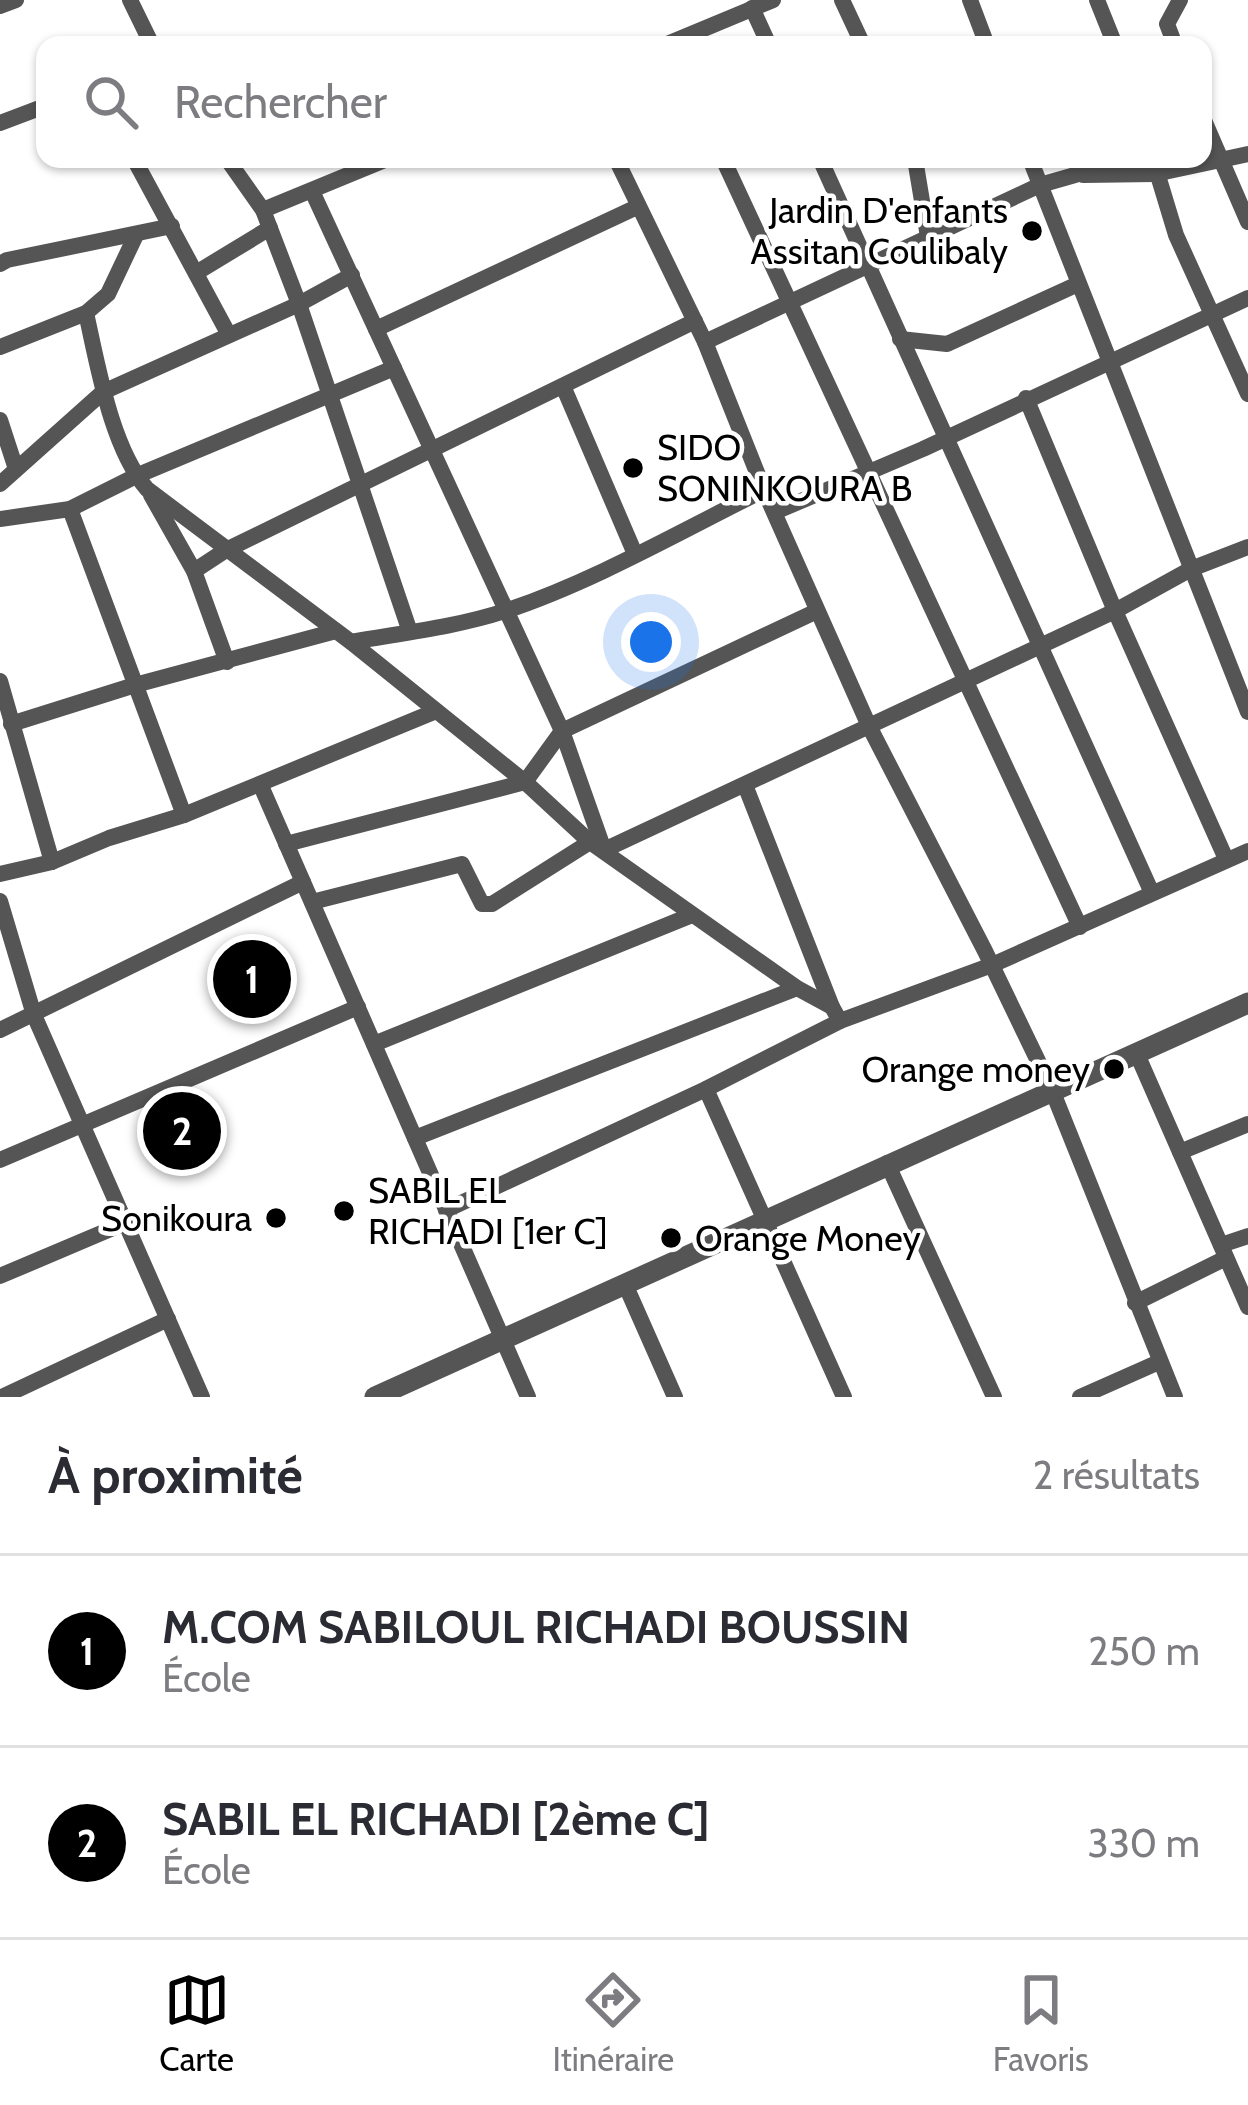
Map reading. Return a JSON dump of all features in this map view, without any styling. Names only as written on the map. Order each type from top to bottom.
[{"type":"street","points":[[0,6],[16,0]]},
{"type":"street","points":[[130,0],[148,36]]},
{"type":"street","points":[[687,36],[773,0]]},
{"type":"street","points":[[842,0],[858,36]]},
{"type":"street","points":[[970,0],[984,36]]},
{"type":"street","points":[[1097,0],[1111,36]]},
{"type":"street","points":[[1172,36],[1167,24],[1180,0]]},
{"type":"street","points":[[752,8],[765,36]]},
{"type":"street","points":[[0,123],[36,109]]},
{"type":"street","points":[[1212,137],[1248,222]]},
{"type":"street","points":[[1212,160],[1248,154]]},
{"type":"street","points":[[139,168],[229,335]]},
{"type":"street","points":[[233,168],[266,219],[299,304],[410,632]]},
{"type":"street","points":[[196,273],[266,219],[313,190],[366,168]]},
{"type":"street","points":[[620,168],[705,342],[764,490],[869,726],[1052,1090],[1175,1397]]},
{"type":"street","points":[[727,168],[1080,927]]},
{"type":"street","points":[[824,168],[1152,893]]},
{"type":"street","points":[[917,168],[928,236]]},
{"type":"street","points":[[1033,168],[1248,712]]},
{"type":"street","points":[[1075,175],[1089,168]]},
{"type":"street","points":[[705,342],[1040,185],[1075,175],[1136,168]]},
{"type":"street","points":[[1155,168],[1176,235],[1248,394]]},
{"type":"street","points":[[313,190],[562,731],[597,846]]},
{"type":"street","points":[[376,329],[637,207]]},
{"type":"street","points":[[0,264],[172,226]]},
{"type":"street","points":[[0,347],[86,313],[108,294],[136,236]]},
{"type":"street","points":[[0,484],[104,392],[299,304],[352,275]]},
{"type":"street","points":[[900,339],[946,344],[969,338],[1078,284]]},
{"type":"street","points":[[775,512],[1248,298]]},
{"type":"street","points":[[86,313],[104,392],[142,483],[194,571],[227,662]]},
{"type":"street","points":[[194,571],[226,550],[694,321]]},
{"type":"street","points":[[0,519],[70,509],[142,483],[394,368]]},
{"type":"street","points":[[563,386],[635,554]]},
{"type":"street","points":[[1026,398],[1226,859]]},
{"type":"street","points":[[0,420],[16,469]]},
{"type":"street","points":[[142,483],[344,636],[597,846],[836,1014]]},
{"type":"street","points":[[11,724],[227,662],[344,636],[410,632],[506,610],[635,554],[764,490]]},
{"type":"street","points":[[70,509],[184,815]]},
{"type":"street","points":[[312,902],[462,864],[482,904],[492,904],[597,846],[745,784],[1115,610],[1191,568],[1248,547]]},
{"type":"street","points":[[286,844],[525,782],[562,731],[817,611]]},
{"type":"street","points":[[0,681],[52,862]]},
{"type":"street","points":[[0,874],[52,862],[184,815],[436,711]]},
{"type":"street","points":[[745,784],[836,1014]]},
{"type":"street","points":[[261,786],[527,1397]]},
{"type":"street","points":[[446,1210],[706,1089],[836,1014],[992,965],[1248,850]]},
{"type":"street","points":[[0,1030],[303,882]]},
{"type":"street","points":[[0,901],[34,1015],[202,1397]]},
{"type":"street","points":[[374,1044],[692,915]]},
{"type":"street","points":[[415,1138],[797,988]]},
{"type":"street","points":[[374,1397],[1248,1004]]},
{"type":"street","points":[[0,1160],[358,1007]]},
{"type":"street","points":[[1137,1054],[1248,1307]]},
{"type":"street","points":[[706,1089],[844,1397]]},
{"type":"street","points":[[1180,1152],[1248,1124]]},
{"type":"street","points":[[887,1163],[994,1397]]},
{"type":"street","points":[[0,1276],[125,1223]]},
{"type":"street","points":[[1135,1303],[1248,1236]]},
{"type":"street","points":[[625,1284],[675,1397]]},
{"type":"street","points":[[2,1397],[168,1319]]},
{"type":"street","points":[[1080,1397],[1159,1362]]},
{"type":"place","name":"Jardin D'enfants Assitan Coulibaly","points":[[1032,231]]},
{"type":"place","name":"SIDO SONINKOURA B","points":[[633,468]]},
{"type":"place","name":"M.COM SABILOUL RICHADI BOUSSIN","points":[[252,979]]},
{"type":"place","name":"Orange money","points":[[1114,1069]]},
{"type":"place","name":"SABIL EL RICHADI [2ème C]","points":[[182,1131]]},
{"type":"place","name":"SABIL EL RICHADI [1er C]","points":[[344,1211]]},
{"type":"place","name":"Sonikoura","points":[[276,1218]]},
{"type":"place","name":"Orange Money","points":[[671,1238]]}]
